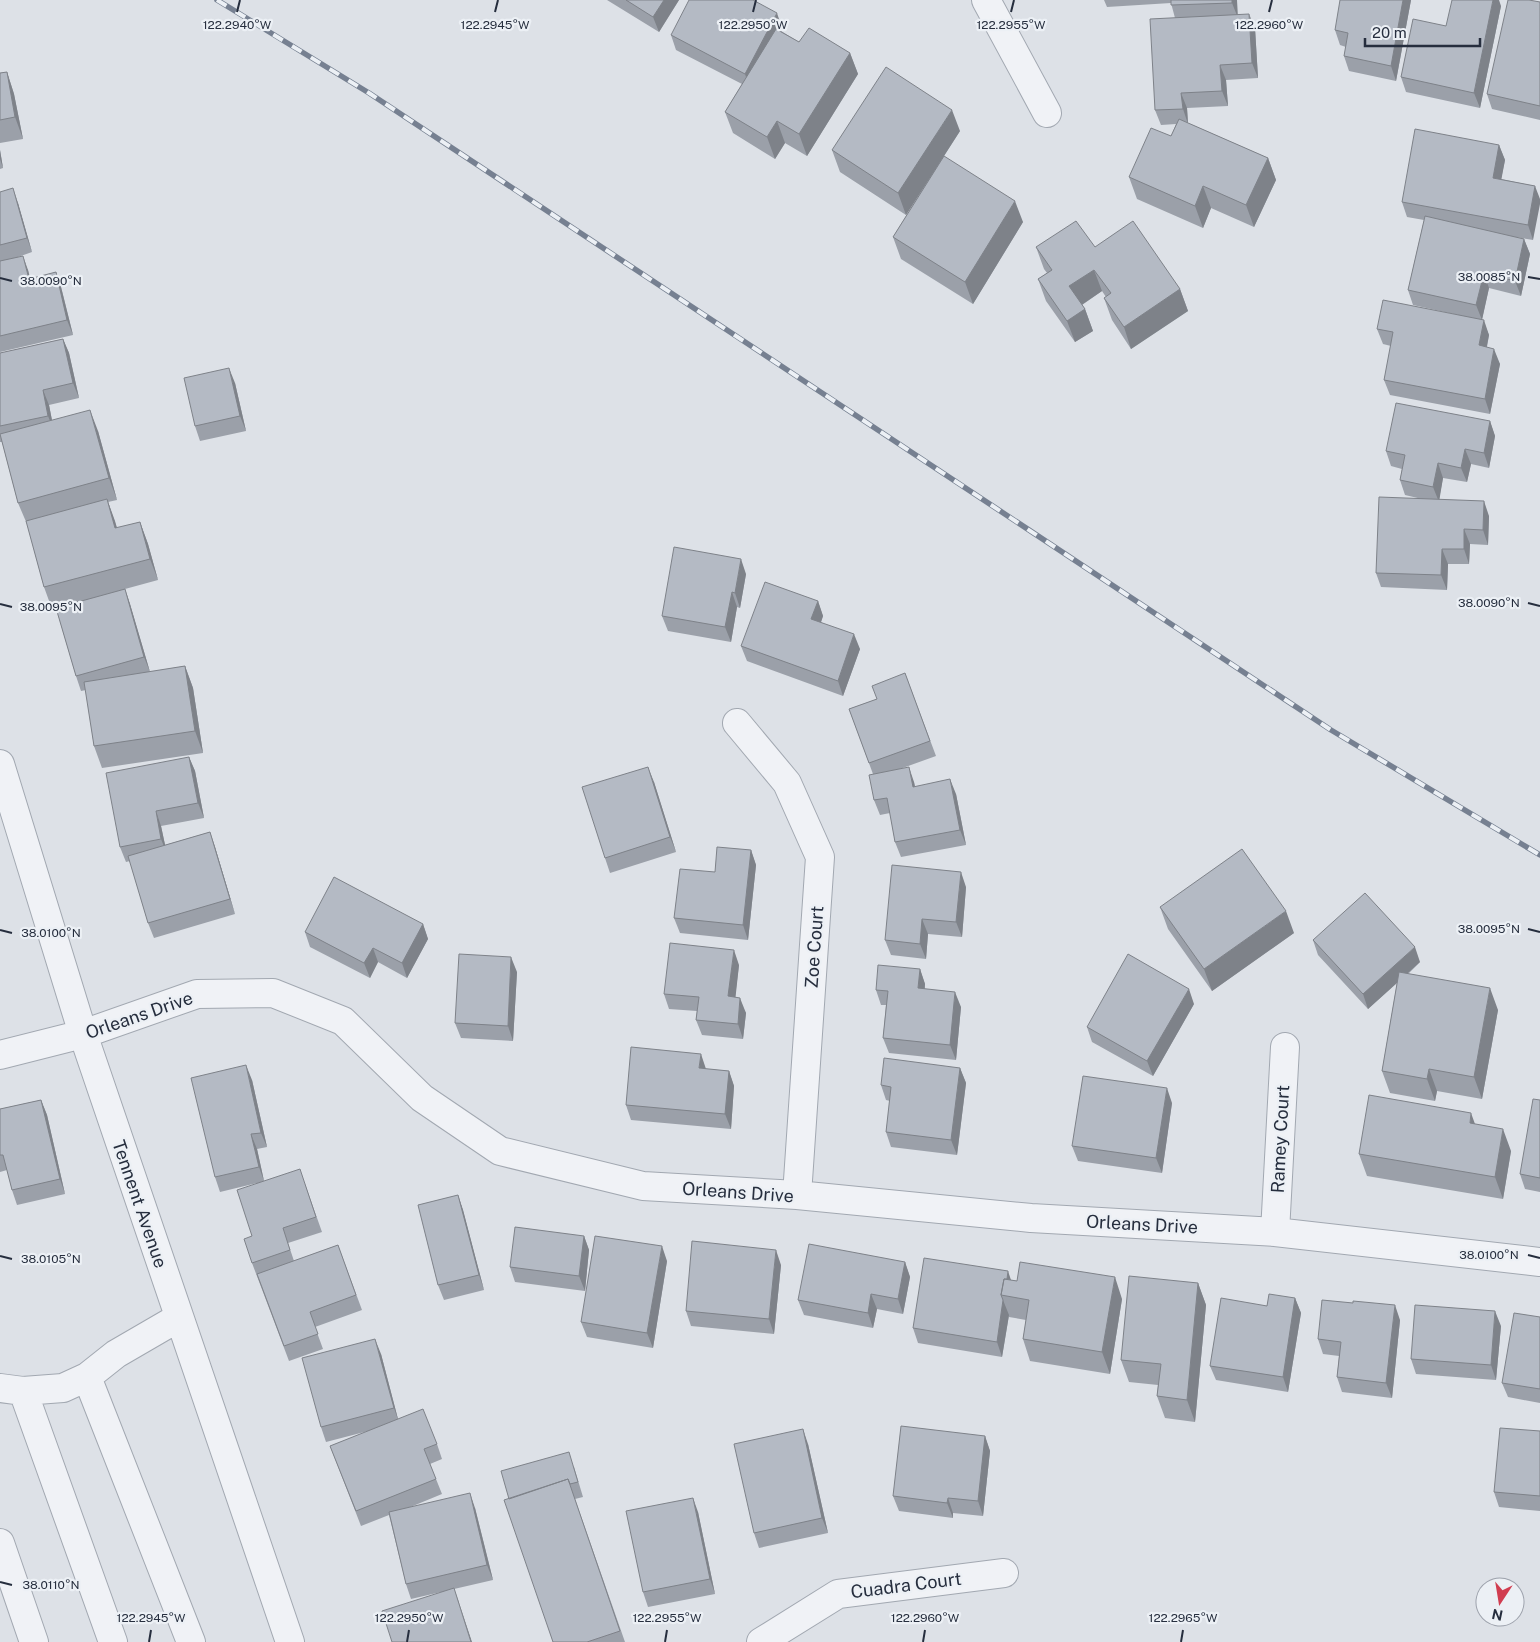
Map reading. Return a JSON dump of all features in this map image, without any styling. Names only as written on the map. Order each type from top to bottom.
[{"type":"street","points":[[986,0],[1047,113]]},
{"type":"street","name":"Zoe Court","points":[[737,722],[787,783],[820,858],[797,1195]]},
{"type":"street","name":"Tennent Avenue","points":[[0,764],[83,1034],[178,1318],[290,1642]]},
{"type":"street","name":"Orleans Drive","points":[[0,1055],[83,1034],[197,994],[273,994],[343,1021],[422,1098],[500,1151],[643,1186],[797,1195],[1031,1218],[1275,1232],[1540,1262]]},
{"type":"street","name":"Ramey Court","points":[[1275,1232],[1285,1047]]},
{"type":"street","points":[[113,1642],[11,1389],[62,1388],[87,1377],[116,1354],[178,1318]]},
{"type":"street","points":[[87,1377],[191,1642]]},
{"type":"street","points":[[0,1543],[34,1642]]},
{"type":"street","name":"Cuadra Court","points":[[760,1642],[838,1594],[1004,1573]]},
{"type":"building","points":[[626,0],[664,0],[653,17]]},
{"type":"building","points":[[689,0],[753,0],[777,13],[745,74],[671,35]]},
{"type":"building","points":[[1171,0],[1232,0],[1232,3],[1171,5]]},
{"type":"building","points":[[1340,0],[1403,0],[1391,66],[1344,56],[1348,33],[1335,30]]},
{"type":"building","points":[[1452,0],[1493,0],[1474,93],[1401,77],[1413,19],[1446,26]]},
{"type":"building","points":[[1508,0],[1540,2],[1540,106],[1487,94]]},
{"type":"building","points":[[1249,14],[1252,63],[1220,65],[1222,91],[1181,93],[1183,109],[1155,110],[1150,19]]},
{"type":"building","points":[[809,28],[850,53],[799,134],[777,121],[767,137],[725,112],[776,29],[799,42]]},
{"type":"building","points":[[886,67],[952,110],[898,193],[832,150]]},
{"type":"building","points":[[7,72],[15,117],[0,120],[0,73]]},
{"type":"building","points":[[1179,119],[1268,158],[1246,205],[1203,186],[1195,206],[1129,177],[1151,128],[1171,136]]},
{"type":"building","points":[[1415,129],[1499,145],[1493,178],[1535,186],[1528,225],[1402,202]]},
{"type":"building","points":[[944,156],[1015,201],[965,282],[893,237]]},
{"type":"building","points":[[13,188],[27,238],[0,245],[0,192]]},
{"type":"building","points":[[1425,216],[1524,239],[1515,281],[1484,273],[1476,305],[1408,290]]},
{"type":"building","points":[[1076,221],[1095,247],[1133,221],[1180,289],[1124,327],[1104,298],[1111,293],[1094,270],[1069,286],[1085,309],[1067,321],[1038,279],[1052,270],[1036,247]]},
{"type":"building","points":[[23,256],[29,279],[56,272],[67,320],[0,336],[0,261]]},
{"type":"building","points":[[1383,300],[1484,320],[1479,345],[1494,349],[1485,399],[1384,380],[1393,332],[1377,329]]},
{"type":"building","points":[[63,339],[73,383],[43,390],[48,416],[0,426],[0,353]]},
{"type":"building","points":[[229,368],[240,416],[195,426],[184,378]]},
{"type":"building","points":[[1396,403],[1490,421],[1484,453],[1465,449],[1461,468],[1438,463],[1433,487],[1400,480],[1405,455],[1386,451]]},
{"type":"building","points":[[90,410],[109,478],[18,503],[0,434]]},
{"type":"building","points":[[1379,497],[1484,501],[1483,530],[1464,529],[1464,549],[1442,549],[1441,575],[1376,573]]},
{"type":"building","points":[[107,499],[115,528],[140,522],[150,559],[44,587],[26,521]]},
{"type":"building","points":[[674,547],[741,559],[735,593],[732,592],[725,627],[662,616]]},
{"type":"building","points":[[765,582],[818,601],[811,619],[854,634],[838,681],[741,646]]},
{"type":"building","points":[[125,589],[144,657],[76,676],[56,608]]},
{"type":"building","points":[[185,666],[195,731],[94,746],[84,682]]},
{"type":"building","points":[[905,673],[930,741],[869,763],[849,709],[877,699],[872,686]]},
{"type":"building","points":[[189,757],[198,803],[156,811],[161,839],[120,847],[106,773]]},
{"type":"building","points":[[648,767],[670,837],[605,858],[582,787]]},
{"type":"building","points":[[909,767],[913,787],[950,779],[960,830],[895,842],[887,798],[874,800],[869,775]]},
{"type":"building","points":[[210,832],[230,899],[148,923],[128,856]]},
{"type":"building","points":[[717,847],[751,850],[743,925],[674,918],[680,869],[715,872]]},
{"type":"building","points":[[1242,849],[1286,911],[1204,969],[1160,907]]},
{"type":"building","points":[[892,865],[961,872],[956,922],[922,919],[920,944],[885,940]]},
{"type":"building","points":[[334,877],[423,924],[402,963],[373,948],[364,963],[305,932]]},
{"type":"building","points":[[1365,893],[1415,947],[1363,994],[1313,940]]},
{"type":"building","points":[[670,943],[734,950],[728,996],[740,998],[738,1024],[696,1020],[699,997],[664,994]]},
{"type":"building","points":[[459,954],[511,957],[508,1026],[455,1023]]},
{"type":"building","points":[[1128,954],[1189,989],[1147,1061],[1087,1027]]},
{"type":"building","points":[[878,965],[920,969],[918,988],[955,992],[950,1045],[883,1038],[888,991],[876,990]]},
{"type":"building","points":[[1399,972],[1490,988],[1474,1077],[1429,1069],[1427,1079],[1382,1071]]},
{"type":"building","points":[[631,1047],[701,1054],[699,1068],[729,1071],[725,1114],[626,1105]]},
{"type":"building","points":[[884,1058],[960,1068],[951,1140],[886,1132],[891,1087],[881,1085]]},
{"type":"building","points":[[246,1065],[261,1133],[251,1134],[259,1167],[215,1177],[191,1078]]},
{"type":"building","points":[[1083,1076],[1167,1088],[1156,1158],[1072,1146]]},
{"type":"building","points":[[1369,1095],[1471,1113],[1470,1123],[1503,1129],[1495,1177],[1359,1154]]},
{"type":"building","points":[[1533,1099],[1540,1100],[1540,1178],[1520,1174]]},
{"type":"building","points":[[41,1100],[60,1179],[12,1190],[3,1155],[0,1155],[0,1109]]},
{"type":"building","points":[[300,1169],[316,1217],[283,1228],[290,1250],[252,1263],[244,1239],[252,1236],[237,1190]]},
{"type":"building","points":[[458,1195],[479,1275],[438,1285],[418,1205]]},
{"type":"building","points":[[515,1227],[584,1236],[579,1276],[510,1267]]},
{"type":"building","points":[[595,1236],[662,1246],[647,1333],[581,1322]]},
{"type":"building","points":[[692,1241],[776,1250],[769,1319],[686,1311]]},
{"type":"building","points":[[809,1244],[905,1262],[898,1299],[871,1294],[868,1313],[798,1300]]},
{"type":"building","points":[[338,1245],[356,1295],[310,1312],[318,1334],[284,1346],[257,1274]]},
{"type":"building","points":[[924,1258],[1008,1271],[1007,1279],[1004,1279],[1001,1295],[1003,1300],[997,1342],[913,1328]]},
{"type":"building","points":[[1020,1262],[1115,1277],[1102,1352],[1023,1339],[1029,1300],[1001,1295],[1004,1279],[1017,1281]]},
{"type":"building","points":[[1129,1276],[1198,1283],[1187,1400],[1157,1396],[1161,1364],[1121,1360]]},
{"type":"building","points":[[1269,1294],[1295,1298],[1283,1377],[1210,1366],[1221,1298],[1267,1306]]},
{"type":"building","points":[[1322,1300],[1395,1305],[1386,1383],[1337,1377],[1341,1342],[1318,1339]]},
{"type":"building","points":[[1415,1305],[1495,1311],[1491,1365],[1411,1359]]},
{"type":"building","points":[[1514,1313],[1540,1317],[1540,1389],[1502,1383]]},
{"type":"building","points":[[375,1339],[394,1408],[321,1427],[302,1358]]},
{"type":"building","points":[[423,1409],[437,1444],[424,1449],[436,1479],[356,1511],[330,1446]]},
{"type":"building","points":[[901,1426],[985,1436],[978,1501],[948,1498],[947,1503],[893,1496]]},
{"type":"building","points":[[1500,1428],[1540,1431],[1540,1496],[1494,1492]]},
{"type":"building","points":[[803,1429],[822,1518],[754,1533],[734,1444]]},
{"type":"building","points":[[569,1452],[578,1482],[570,1484],[568,1479],[509,1499],[501,1471]]},
{"type":"building","points":[[568,1479],[620,1631],[587,1642],[553,1642],[504,1500]]},
{"type":"building","points":[[470,1493],[487,1565],[406,1584],[389,1512]]},
{"type":"building","points":[[693,1498],[710,1579],[643,1592],[626,1511]]},
{"type":"building","points":[[454,1588],[471,1642],[392,1642],[382,1611]]},
{"type":"railway","points":[[217,0],[369,93],[1331,730],[1540,855]]}]
